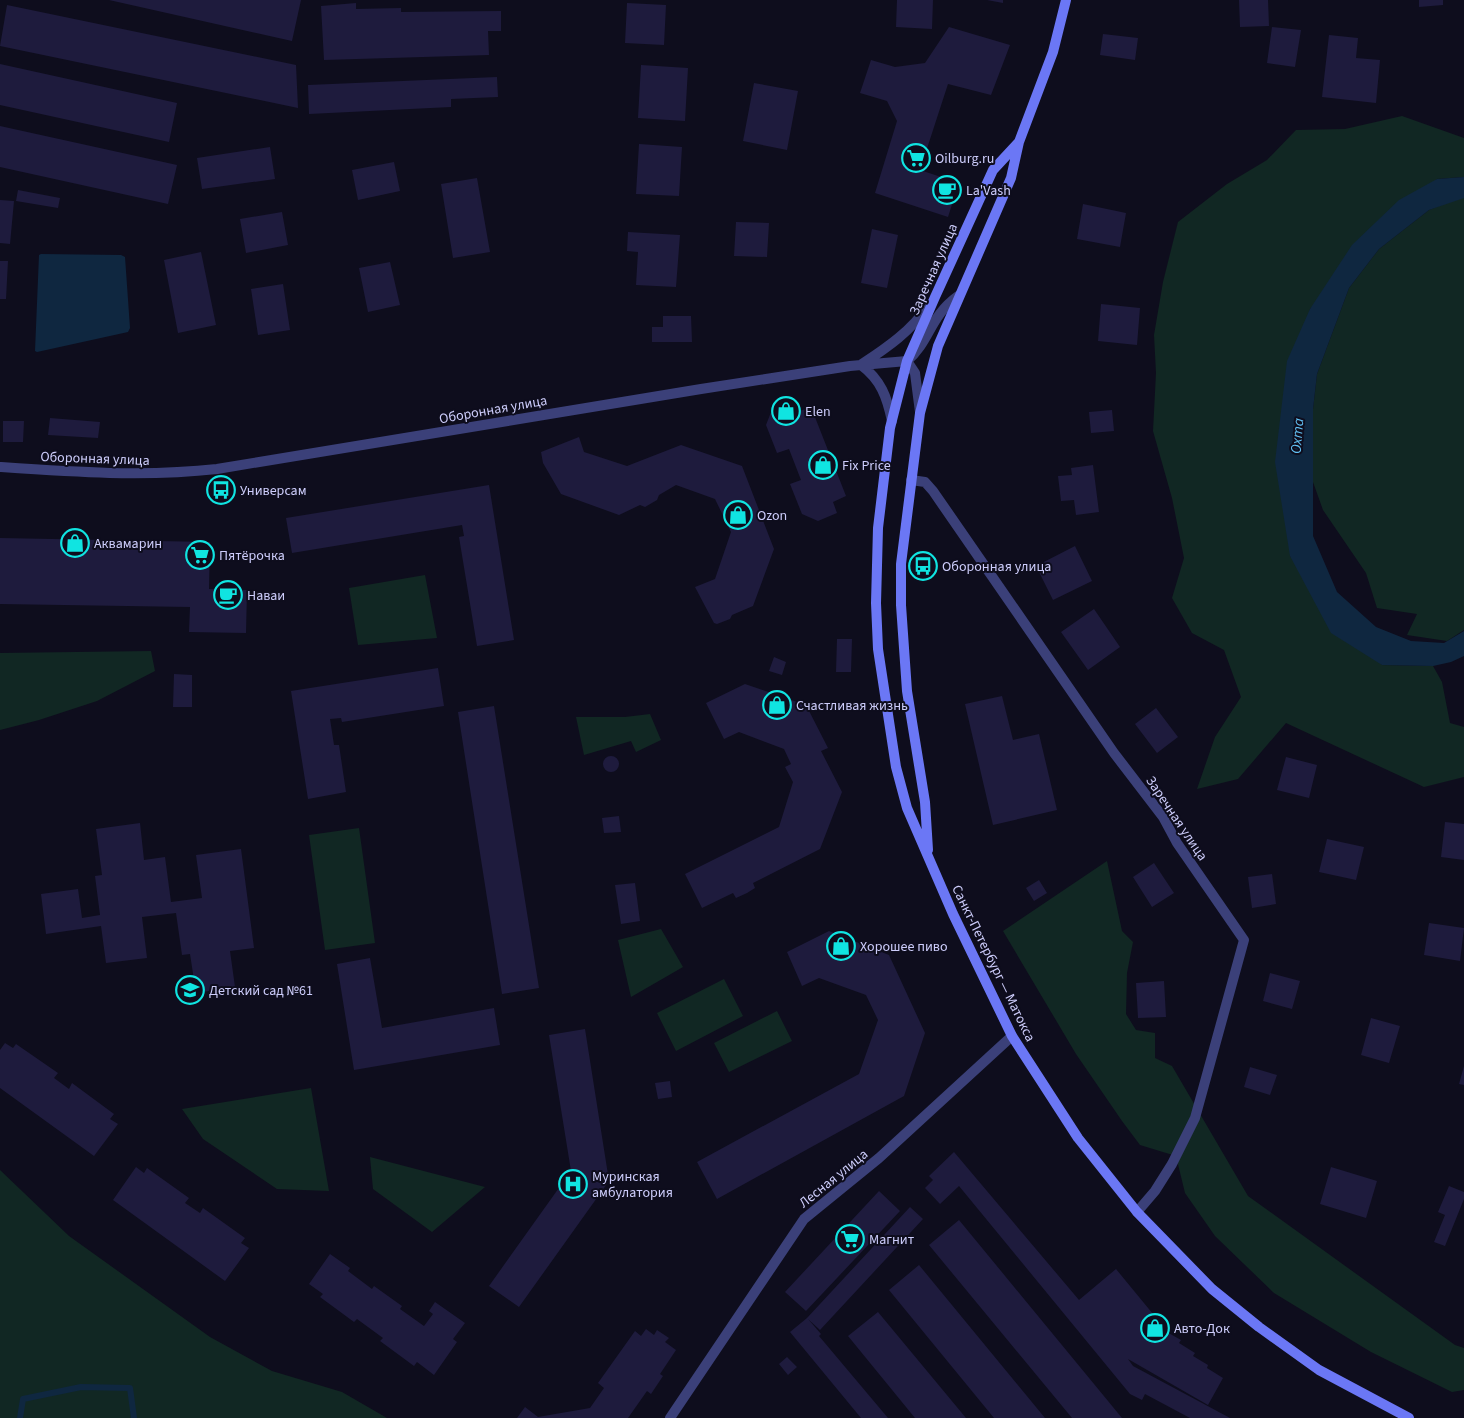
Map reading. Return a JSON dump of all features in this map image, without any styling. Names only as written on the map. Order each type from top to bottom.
[{"type":"main road","name":"Заречная улица","points":[[958,296],[1010,178],[1019,142],[1052,52],[1066,0]]},
{"type":"main road","name":"Заречная улица","points":[[907,361],[993,170],[1019,142]]},
{"type":"main road","name":"Санкт-Петербург — Матокса","points":[[929,858],[925,802],[906,691],[902,647],[901,564],[910,480],[920,413],[938,346],[958,296]]},
{"type":"main road","name":"Санкт-Петербург — Матокса","points":[[907,361],[892,422],[884,466],[878,528],[876,603],[878,649],[896,767],[907,808],[1012,1036],[1078,1138],[1137,1212],[1212,1289],[1259,1327],[1319,1370],[1409,1418]]},
{"type":"street","points":[[920,413],[915,373],[907,361],[923,343],[936,317],[945,306],[958,296]]},
{"type":"street","points":[[892,422],[886,395],[872,374],[861,365],[888,348],[911,328],[935,297]]},
{"type":"street","name":"Оборонная улица","points":[[0,467],[102,474],[174,474],[217,469],[512,419],[861,365],[907,361]]},
{"type":"street","name":"Заречная улица","points":[[910,480],[925,482],[934,491],[1108,745],[1163,817],[1177,843],[1244,940],[1195,1118],[1168,1170],[1155,1191],[1137,1212]]},
{"type":"street","name":"Лесная улица","points":[[670,1418],[804,1219],[879,1158],[1012,1036]]},
{"type":"green space","points":[[1402,116],[1464,138],[1464,177],[1437,179],[1310,309],[1290,556],[1382,665],[1433,666],[1442,682],[1450,723],[1464,727],[1464,777],[1424,787],[1286,723],[1238,779],[1197,789],[1215,737],[1241,697],[1224,650],[1192,633],[1172,598],[1184,558],[1172,498],[1153,431],[1156,373],[1154,335],[1163,282],[1178,222],[1227,184],[1267,160],[1296,130],[1345,129]]},
{"type":"green space","points":[[1459,198],[1464,198],[1464,630],[1447,641],[1407,635],[1417,614],[1377,608],[1366,573],[1323,510],[1313,482],[1313,409],[1317,374],[1349,288],[1379,249],[1429,210]]},
{"type":"green space","points":[[425,575],[437,638],[358,645],[349,588]]},
{"type":"green space","points":[[151,651],[155,671],[97,701],[39,720],[0,730],[0,653]]},
{"type":"green space","points":[[650,714],[661,740],[636,752],[631,741],[584,755],[576,717],[625,717]]},
{"type":"green space","points":[[359,828],[375,943],[325,950],[309,835]]},
{"type":"green space","points":[[1107,861],[1122,931],[1133,942],[1127,973],[1126,1014],[1136,1030],[1155,1033],[1155,1058],[1172,1066],[1248,1196],[1455,1345],[1464,1348],[1464,1390],[1452,1392],[1371,1352],[1274,1293],[1215,1236],[1185,1193],[1176,1156],[1140,1145],[1076,1054],[1003,931]]},
{"type":"green space","points":[[661,929],[683,967],[631,997],[618,940]]},
{"type":"green space","points":[[724,979],[743,1016],[676,1051],[657,1013]]},
{"type":"green space","points":[[777,1011],[792,1041],[729,1072],[714,1043]]},
{"type":"green space","points":[[311,1088],[329,1191],[277,1189],[203,1139],[182,1109]]},
{"type":"green space","points":[[370,1157],[485,1187],[432,1232],[373,1189]]},
{"type":"green space","points":[[0,1170],[69,1236],[210,1337],[272,1371],[342,1392],[387,1418],[0,1418]]},
{"type":"water","name":"Охта","points":[[1464,177],[1464,198],[1429,210],[1379,249],[1349,288],[1317,374],[1313,409],[1313,536],[1337,592],[1376,627],[1411,641],[1444,643],[1464,631],[1464,656],[1451,662],[1433,666],[1382,665],[1331,633],[1290,556],[1275,462],[1287,361],[1310,309],[1352,245],[1399,200],[1437,179]]},
{"type":"water","points":[[39,255],[121,255],[125,257],[130,328],[128,332],[35,351]]},
{"type":"building","points":[[109,0],[301,0],[292,41]]},
{"type":"building","points":[[897,0],[933,0],[932,29],[896,27]]},
{"type":"building","points":[[987,0],[1003,0],[1003,3]]},
{"type":"building","points":[[1239,0],[1268,0],[1269,26],[1240,27]]},
{"type":"building","points":[[1419,0],[1443,0],[1443,5],[1419,7]]},
{"type":"building","points":[[356,3],[356,9],[401,8],[401,12],[501,11],[501,31],[488,31],[489,55],[324,60],[321,6]]},
{"type":"building","points":[[627,3],[666,5],[664,45],[625,43]]},
{"type":"building","points":[[7,5],[296,65],[298,108],[0,46]]},
{"type":"building","points":[[949,27],[1010,45],[991,95],[948,84],[920,170],[959,183],[948,217],[875,193],[897,121],[887,101],[860,93],[871,60],[895,67],[925,63]]},
{"type":"building","points":[[1272,27],[1301,30],[1295,67],[1267,63]]},
{"type":"building","points":[[1103,34],[1138,38],[1135,60],[1100,55]]},
{"type":"building","points":[[1329,35],[1358,38],[1356,58],[1380,60],[1376,103],[1322,97]]},
{"type":"building","points":[[0,64],[177,103],[169,142],[0,105]]},
{"type":"building","points":[[641,65],[688,68],[685,121],[638,118]]},
{"type":"building","points":[[497,77],[498,97],[451,99],[451,107],[309,114],[308,85]]},
{"type":"building","points":[[754,83],[798,91],[787,150],[743,141]]},
{"type":"building","points":[[0,126],[177,165],[168,204],[0,167]]},
{"type":"building","points":[[639,144],[682,147],[679,196],[636,194]]},
{"type":"building","points":[[270,147],[275,179],[202,189],[197,158]]},
{"type":"building","points":[[394,162],[400,191],[358,200],[352,170]]},
{"type":"building","points":[[477,178],[490,252],[453,258],[441,184]]},
{"type":"building","points":[[18,190],[60,198],[58,208],[16,201]]},
{"type":"building","points":[[0,200],[14,201],[10,244],[0,243]]},
{"type":"building","points":[[1083,204],[1126,213],[1120,247],[1077,239]]},
{"type":"building","points":[[282,212],[288,245],[246,253],[240,219]]},
{"type":"building","points":[[736,222],[769,223],[767,257],[734,256]]},
{"type":"building","points":[[872,229],[898,235],[887,288],[861,283]]},
{"type":"building","points":[[628,232],[680,235],[676,287],[636,285],[638,252],[627,251]]},
{"type":"building","points":[[201,252],[216,325],[178,333],[164,260]]},
{"type":"building","points":[[0,261],[8,261],[6,299],[0,299]]},
{"type":"building","points":[[390,262],[400,305],[368,312],[359,268]]},
{"type":"building","points":[[283,284],[290,330],[258,335],[251,289]]},
{"type":"building","points":[[1101,304],[1140,308],[1137,345],[1098,341]]},
{"type":"building","points":[[663,316],[691,316],[692,342],[652,342],[652,327],[663,327]]},
{"type":"building","points":[[792,399],[797,412],[811,407],[846,496],[833,502],[837,513],[818,521],[802,514],[790,484],[801,480],[789,449],[777,453],[766,425],[773,407]]},
{"type":"building","points":[[1112,410],[1114,431],[1091,433],[1089,412]]},
{"type":"building","points":[[50,418],[100,422],[98,438],[48,435]]},
{"type":"building","points":[[3,421],[24,421],[23,442],[3,442]]},
{"type":"building","points":[[579,437],[584,452],[627,466],[681,445],[742,466],[774,549],[753,606],[717,624],[714,623],[695,587],[715,579],[731,532],[715,499],[676,485],[659,495],[657,500],[645,507],[640,505],[619,515],[561,494],[543,463],[541,452]]},
{"type":"building","points":[[1093,465],[1099,512],[1076,515],[1074,500],[1061,501],[1058,476],[1072,475],[1071,468]]},
{"type":"building","points":[[489,485],[514,640],[477,646],[459,537],[464,536],[462,525],[292,553],[286,518]]},
{"type":"building","points":[[0,538],[210,542],[209,589],[247,590],[246,633],[189,632],[190,607],[0,604]]},
{"type":"building","points":[[1075,546],[1092,581],[1053,600],[1036,566]]},
{"type":"building","points":[[1094,609],[1120,647],[1088,670],[1061,632]]},
{"type":"building","points":[[837,639],[852,639],[851,672],[836,672]]},
{"type":"building","points":[[774,657],[786,662],[782,675],[769,671]]},
{"type":"building","points":[[438,668],[444,706],[342,722],[341,718],[330,719],[334,745],[339,745],[346,792],[308,799],[291,691]]},
{"type":"building","points":[[174,674],[192,675],[192,707],[173,707]]},
{"type":"building","points":[[745,684],[806,705],[828,748],[821,751],[842,792],[820,849],[753,883],[755,888],[747,893],[736,898],[733,893],[702,908],[685,874],[779,827],[793,782],[785,767],[791,764],[784,749],[739,732],[724,739],[706,703]]},
{"type":"building","points":[[1002,696],[1013,740],[1039,734],[1057,810],[993,825],[965,704]]},
{"type":"building","points":[[494,706],[539,988],[502,994],[458,712]]},
{"type":"building","points":[[1156,708],[1178,737],[1157,753],[1135,724]]},
{"type":"building","points":[[611,756],[619,764],[611,772],[603,764]]},
{"type":"building","points":[[1286,757],[1317,765],[1309,798],[1277,790]]},
{"type":"building","points":[[619,816],[621,832],[604,833],[602,818]]},
{"type":"building","points":[[1445,822],[1464,824],[1464,860],[1441,857]]},
{"type":"building","points":[[140,823],[144,860],[165,857],[171,902],[202,898],[196,855],[241,849],[254,948],[230,951],[235,987],[196,993],[190,954],[182,955],[176,913],[142,917],[147,958],[106,963],[101,926],[46,934],[41,894],[78,889],[82,918],[100,915],[95,876],[102,875],[96,829]]},
{"type":"building","points":[[1327,839],[1364,847],[1356,880],[1319,872]]},
{"type":"building","points":[[1154,863],[1174,893],[1152,907],[1133,877]]},
{"type":"building","points":[[1272,874],[1276,904],[1252,908],[1248,877]]},
{"type":"building","points":[[1039,880],[1047,893],[1034,901],[1026,888]]},
{"type":"building","points":[[635,883],[640,921],[621,924],[615,885]]},
{"type":"building","points":[[1429,923],[1464,928],[1460,961],[1424,955]]},
{"type":"building","points":[[829,931],[889,955],[925,1033],[904,1096],[717,1199],[697,1162],[859,1074],[878,1020],[866,995],[819,978],[802,986],[787,952]]},
{"type":"building","points":[[370,958],[382,1028],[494,1008],[500,1045],[354,1070],[337,964]]},
{"type":"building","points":[[1270,973],[1300,981],[1292,1009],[1263,1001]]},
{"type":"building","points":[[1164,981],[1166,1017],[1138,1018],[1136,983]]},
{"type":"building","points":[[1371,1018],[1400,1026],[1389,1063],[1361,1055]]},
{"type":"building","points":[[585,1029],[609,1181],[519,1307],[489,1286],[571,1171],[549,1035]]},
{"type":"building","points":[[5,1043],[13,1048],[16,1044],[58,1073],[54,1078],[69,1089],[72,1083],[114,1114],[110,1119],[118,1124],[94,1156],[0,1088],[0,1050]]},
{"type":"building","points":[[1464,1066],[1464,1085],[1459,1084]]},
{"type":"building","points":[[1250,1067],[1277,1075],[1270,1095],[1244,1087]]},
{"type":"building","points":[[670,1081],[672,1097],[658,1099],[655,1083]]},
{"type":"building","points":[[954,1152],[1079,1300],[1116,1269],[1153,1314],[1151,1318],[1167,1327],[1165,1331],[1181,1340],[1179,1343],[1195,1353],[1193,1356],[1208,1365],[1207,1368],[1223,1378],[1208,1405],[1128,1359],[1133,1366],[1230,1418],[1190,1418],[1145,1394],[1142,1400],[1130,1394],[959,1186],[940,1204],[925,1188],[933,1180],[929,1176]]},
{"type":"building","points":[[136,1167],[144,1173],[147,1168],[189,1198],[185,1203],[200,1213],[203,1208],[245,1238],[241,1243],[249,1248],[225,1281],[113,1200]]},
{"type":"building","points":[[1331,1167],[1377,1181],[1366,1218],[1320,1204]]},
{"type":"building","points":[[1449,1186],[1464,1192],[1464,1199],[1445,1246],[1434,1242],[1445,1215],[1438,1212]]},
{"type":"building","points":[[879,1191],[900,1211],[806,1311],[785,1292]]},
{"type":"building","points":[[910,1207],[923,1219],[820,1330],[808,1319],[821,1334],[819,1336],[888,1418],[861,1418],[790,1332],[807,1318]]},
{"type":"building","points":[[959,1220],[1122,1418],[1072,1418],[929,1245]]},
{"type":"building","points":[[330,1254],[350,1268],[348,1271],[372,1289],[374,1286],[402,1306],[400,1309],[424,1326],[433,1314],[429,1311],[435,1302],[465,1323],[453,1339],[457,1342],[434,1375],[417,1362],[414,1366],[380,1341],[383,1338],[357,1319],[354,1322],[320,1297],[323,1294],[309,1284]]},
{"type":"building","points":[[919,1265],[1045,1418],[994,1418],[889,1290]]},
{"type":"building","points":[[878,1312],[966,1418],[915,1418],[848,1336]]},
{"type":"building","points":[[646,1329],[654,1335],[657,1330],[669,1338],[665,1342],[676,1350],[660,1374],[663,1376],[651,1394],[647,1391],[628,1418],[517,1418],[525,1407],[538,1417],[590,1408],[604,1388],[598,1383],[635,1331],[641,1336]]},
{"type":"building","points":[[787,1357],[797,1367],[788,1375],[779,1364]]},
{"type":"waterway","points":[[20,1418],[23,1399],[81,1387],[130,1388],[134,1418]]},
{"type":"place","name":"Oilburg.ru","points":[[916,158]]},
{"type":"place","name":"La'Vash","points":[[947,190]]},
{"type":"place","name":"Elen","points":[[786,411]]},
{"type":"place","name":"Fix Price","points":[[823,465]]},
{"type":"place","name":"Универсам","points":[[221,490]]},
{"type":"place","name":"Ozon","points":[[738,515]]},
{"type":"place","name":"Аквамарин","points":[[75,543]]},
{"type":"place","name":"Пятёрочка","points":[[200,555]]},
{"type":"place","name":"Оборонная улица","points":[[923,566]]},
{"type":"place","name":"Наваи","points":[[228,595]]},
{"type":"place","name":"Счастливая жизнь","points":[[777,705]]},
{"type":"place","name":"Хорошее пиво","points":[[841,946]]},
{"type":"place","name":"Детский сад №61","points":[[190,990]]},
{"type":"place","name":"Муринская амбулатория","points":[[573,1184]]},
{"type":"place","name":"Магнит","points":[[850,1239]]},
{"type":"place","name":"Авто-Док","points":[[1155,1328]]}]
